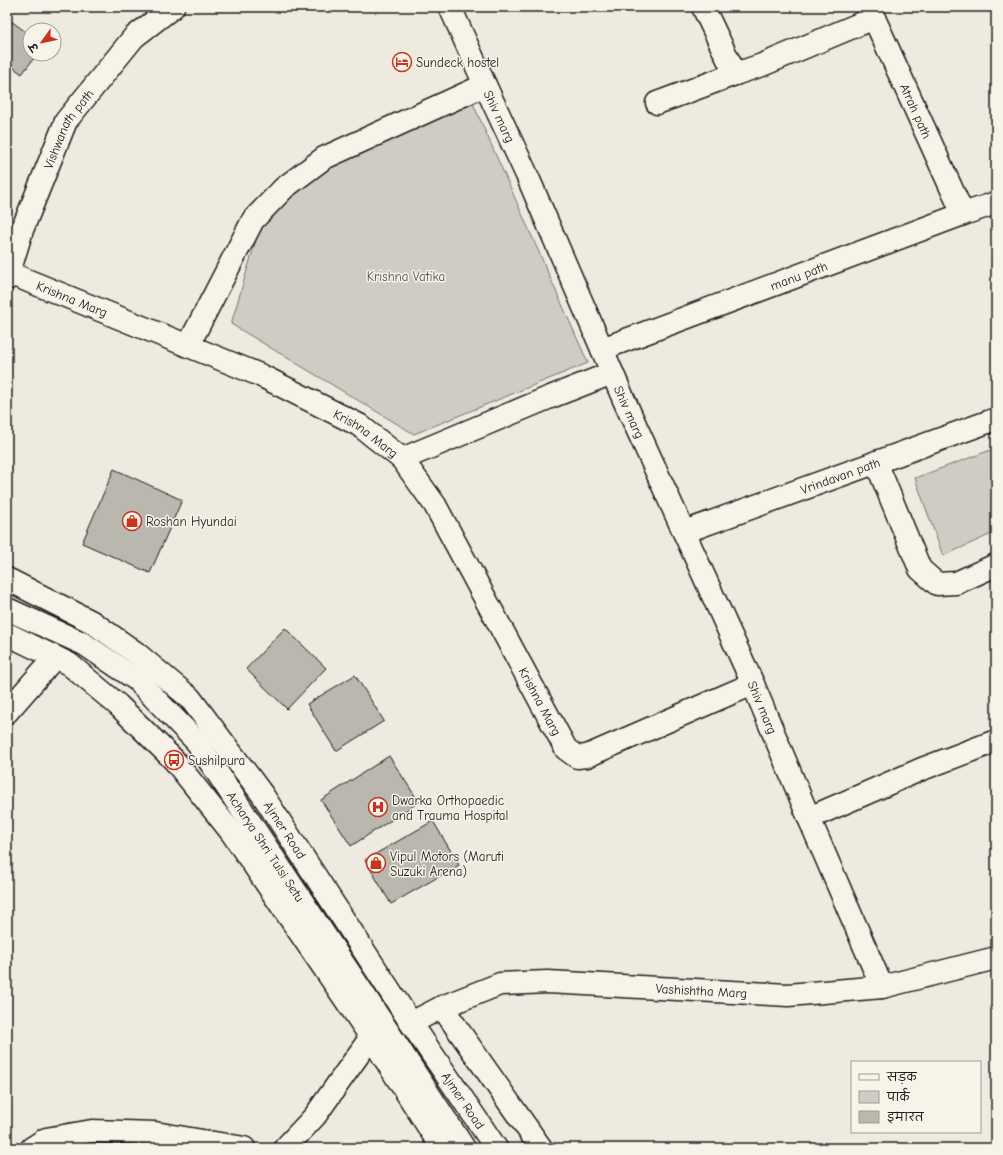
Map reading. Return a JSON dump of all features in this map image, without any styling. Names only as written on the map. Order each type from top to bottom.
[{"type":"main road","name":"Vishwanath path","points":[[8,276],[22,230],[66,121],[134,37],[173,7]]},
{"type":"main road","name":"Shiv marg","points":[[450,7],[526,173],[612,373],[753,684],[882,987]]},
{"type":"main road","points":[[703,7],[734,74]]},
{"type":"main road","points":[[658,103],[762,65],[871,13]]},
{"type":"main road","name":"Atrah path","points":[[871,13],[963,214]]},
{"type":"main road","points":[[188,346],[253,220],[284,188],[324,158],[485,85]]},
{"type":"main road","name":"manu path","points":[[602,349],[996,203]]},
{"type":"main road","name":"Krishna Marg","points":[[8,276],[260,375],[359,426],[402,459],[435,505],[566,749],[577,757],[587,756],[753,684]]},
{"type":"main road","points":[[402,459],[612,373]]},
{"type":"main road","name":"Vrindavan path","points":[[684,532],[996,419]]},
{"type":"main road","points":[[876,462],[920,569],[937,584],[956,583],[996,565]]},
{"type":"main road","name":"Ajmer Road","points":[[7,579],[92,622],[136,653],[190,698],[262,794],[411,1023],[496,1148]]},
{"type":"main road","name":"Acharya Shri Tulsi Setu","points":[[7,609],[84,644],[138,680],[197,742],[355,980],[464,1148]]},
{"type":"main road","points":[[7,634],[69,664],[118,704],[174,760],[232,833],[371,1037],[442,1148]]},
{"type":"main road","points":[[7,712],[55,657]]},
{"type":"main road","points":[[809,818],[922,769],[996,741]]},
{"type":"main road","name":"Vashishtha Marg","points":[[411,1023],[442,1007],[500,984],[548,982],[788,995],[882,987],[996,958]]},
{"type":"main road","points":[[442,1007],[541,1148]]},
{"type":"main road","points":[[285,1148],[315,1116],[371,1037]]},
{"type":"main road","points":[[32,1148],[46,1139],[92,1131],[155,1133],[244,1148]]},
{"type":"green space","name":"Krishna Vatika","points":[[471,99],[588,363],[414,434],[231,324],[262,220],[299,185],[345,160]]},
{"type":"green space","points":[[996,448],[996,532],[943,556],[915,478]]},
{"type":"building","points":[[7,18],[22,29],[22,62],[31,62],[22,74],[7,63]]},
{"type":"building","name":"Roshan Hyundai","points":[[114,469],[182,500],[150,573],[82,543]]},
{"type":"building","points":[[285,628],[326,668],[287,709],[246,669]]},
{"type":"building","points":[[355,675],[384,721],[336,751],[307,704]]},
{"type":"building","points":[[389,756],[419,802],[351,846],[321,800]]},
{"type":"building","points":[[433,821],[459,865],[391,904],[365,860]]},
{"type":"place","name":"Sundeck hostel","points":[[402,62]]},
{"type":"place","name":"Roshan Hyundai","points":[[132,521]]},
{"type":"place","name":"Sushilpura","points":[[174,760]]},
{"type":"place","name":"Dwarka Orthopaedic and Trauma Hospital","points":[[378,807]]},
{"type":"place","name":"Vipul Motors (Maruti Suzuki Arena)","points":[[376,863]]}]
